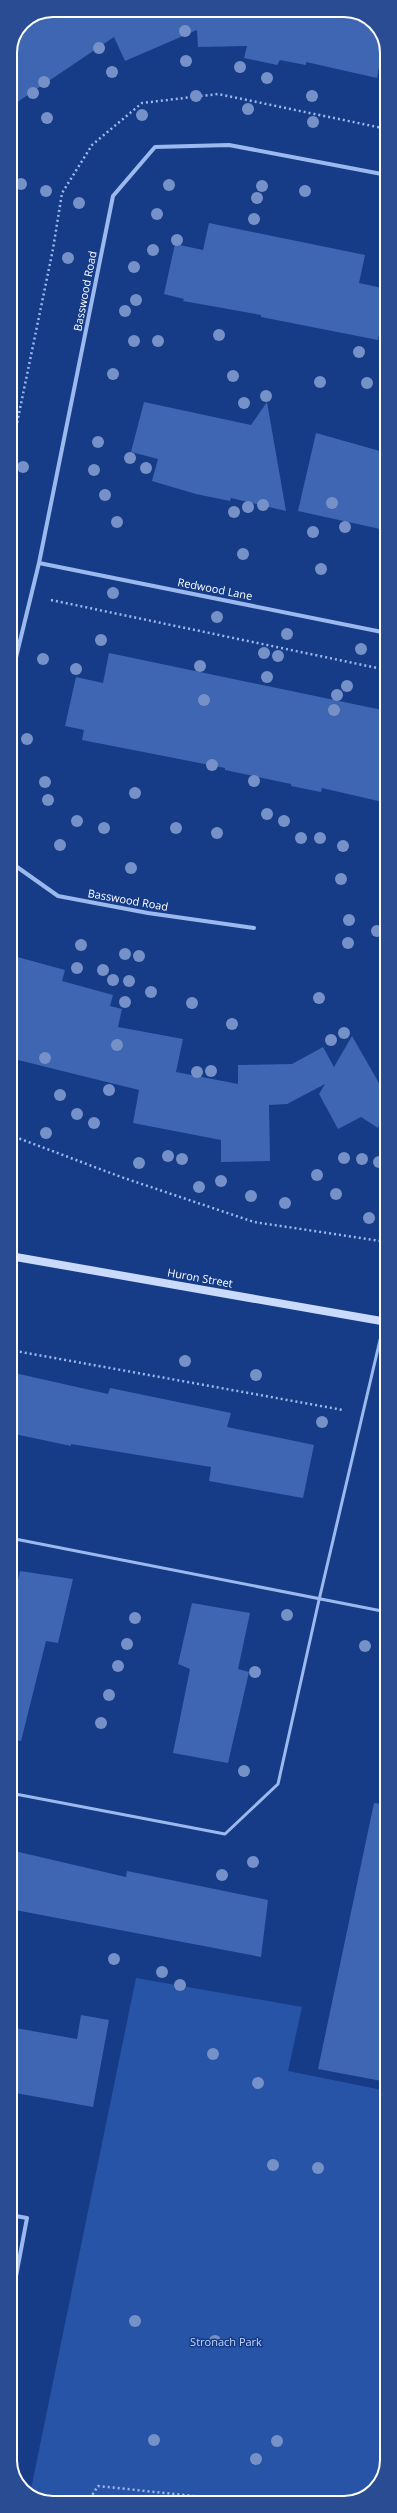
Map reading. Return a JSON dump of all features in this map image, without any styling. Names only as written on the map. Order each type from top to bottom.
[{"type":"main road","name":"Huron Street","points":[[17,1257],[380,1321]]},
{"type":"street","name":"Basswood Road","points":[[17,653],[39,563],[113,196],[155,147],[229,145],[380,174]]},
{"type":"street","name":"Redwood Lane","points":[[39,563],[380,632]]},
{"type":"street","name":"Basswood Road","points":[[17,867],[58,896],[148,913],[254,928]]},
{"type":"street","points":[[17,2216],[27,2218],[17,2271]]},
{"type":"lane","points":[[17,1794],[225,1834],[278,1784],[362,1414],[380,1345]]},
{"type":"lane","points":[[17,1539],[319,1600],[380,1611]]},
{"type":"path","points":[[17,424],[54,249],[62,193],[92,145],[142,103],[218,94],[380,128]]},
{"type":"path","points":[[31,596],[380,669]]},
{"type":"path","points":[[17,1138],[121,1177],[254,1222],[380,1241]]},
{"type":"path","points":[[17,1351],[362,1414]]},
{"type":"path","points":[[92,2496],[98,2486],[193,2496]]},
{"type":"green space","name":"Stronach Park","points":[[136,1978],[302,2007],[288,2071],[380,2090],[380,2464],[375,2478],[368,2487],[362,2491],[348,2496],[51,2496],[39,2493],[31,2488]]},
{"type":"building","points":[[53,17],[346,17],[360,21],[374,33],[380,49],[380,63],[377,78],[306,62],[306,65],[280,60],[277,65],[244,58],[247,46],[198,47],[197,30],[125,61],[114,37],[17,102],[17,53],[20,39],[23,33],[33,23]]},
{"type":"building","points":[[209,223],[365,255],[359,283],[380,288],[380,329],[378,340],[261,317],[261,315],[183,301],[184,299],[164,294],[175,244],[203,250]]},
{"type":"building","points":[[144,402],[251,425],[267,402],[286,511],[231,498],[230,501],[196,494],[152,481],[158,459],[131,452]]},
{"type":"building","points":[[316,433],[380,451],[380,529],[298,511]]},
{"type":"building","points":[[109,653],[380,710],[380,801],[322,788],[321,792],[291,786],[291,784],[225,770],[225,768],[82,740],[84,730],[65,726],[76,677],[103,683]]},
{"type":"building","points":[[17,957],[65,970],[62,981],[113,995],[110,1006],[122,1009],[118,1027],[183,1039],[176,1072],[238,1084],[238,1065],[292,1064],[323,1047],[334,1067],[352,1036],[380,1085],[380,1123],[378,1128],[361,1117],[338,1129],[319,1094],[325,1084],[287,1104],[269,1105],[270,1161],[221,1162],[221,1140],[133,1123],[139,1090],[17,1060]]},
{"type":"building","points":[[17,1374],[108,1394],[110,1388],[231,1413],[227,1427],[314,1445],[303,1498],[209,1481],[211,1467],[71,1444],[71,1446],[17,1434]]},
{"type":"building","points":[[20,1571],[73,1579],[58,1643],[46,1641],[21,1741],[17,1740],[17,1583]]},
{"type":"building","points":[[192,1603],[250,1613],[238,1669],[249,1672],[228,1763],[173,1753],[190,1669],[178,1664]]},
{"type":"building","points":[[374,1803],[380,1803],[380,2081],[318,2069]]},
{"type":"building","points":[[17,1852],[126,1877],[127,1871],[268,1900],[261,1957],[17,1910]]},
{"type":"building","points":[[81,2015],[109,2020],[93,2107],[17,2093],[17,2028],[77,2039]]}]
